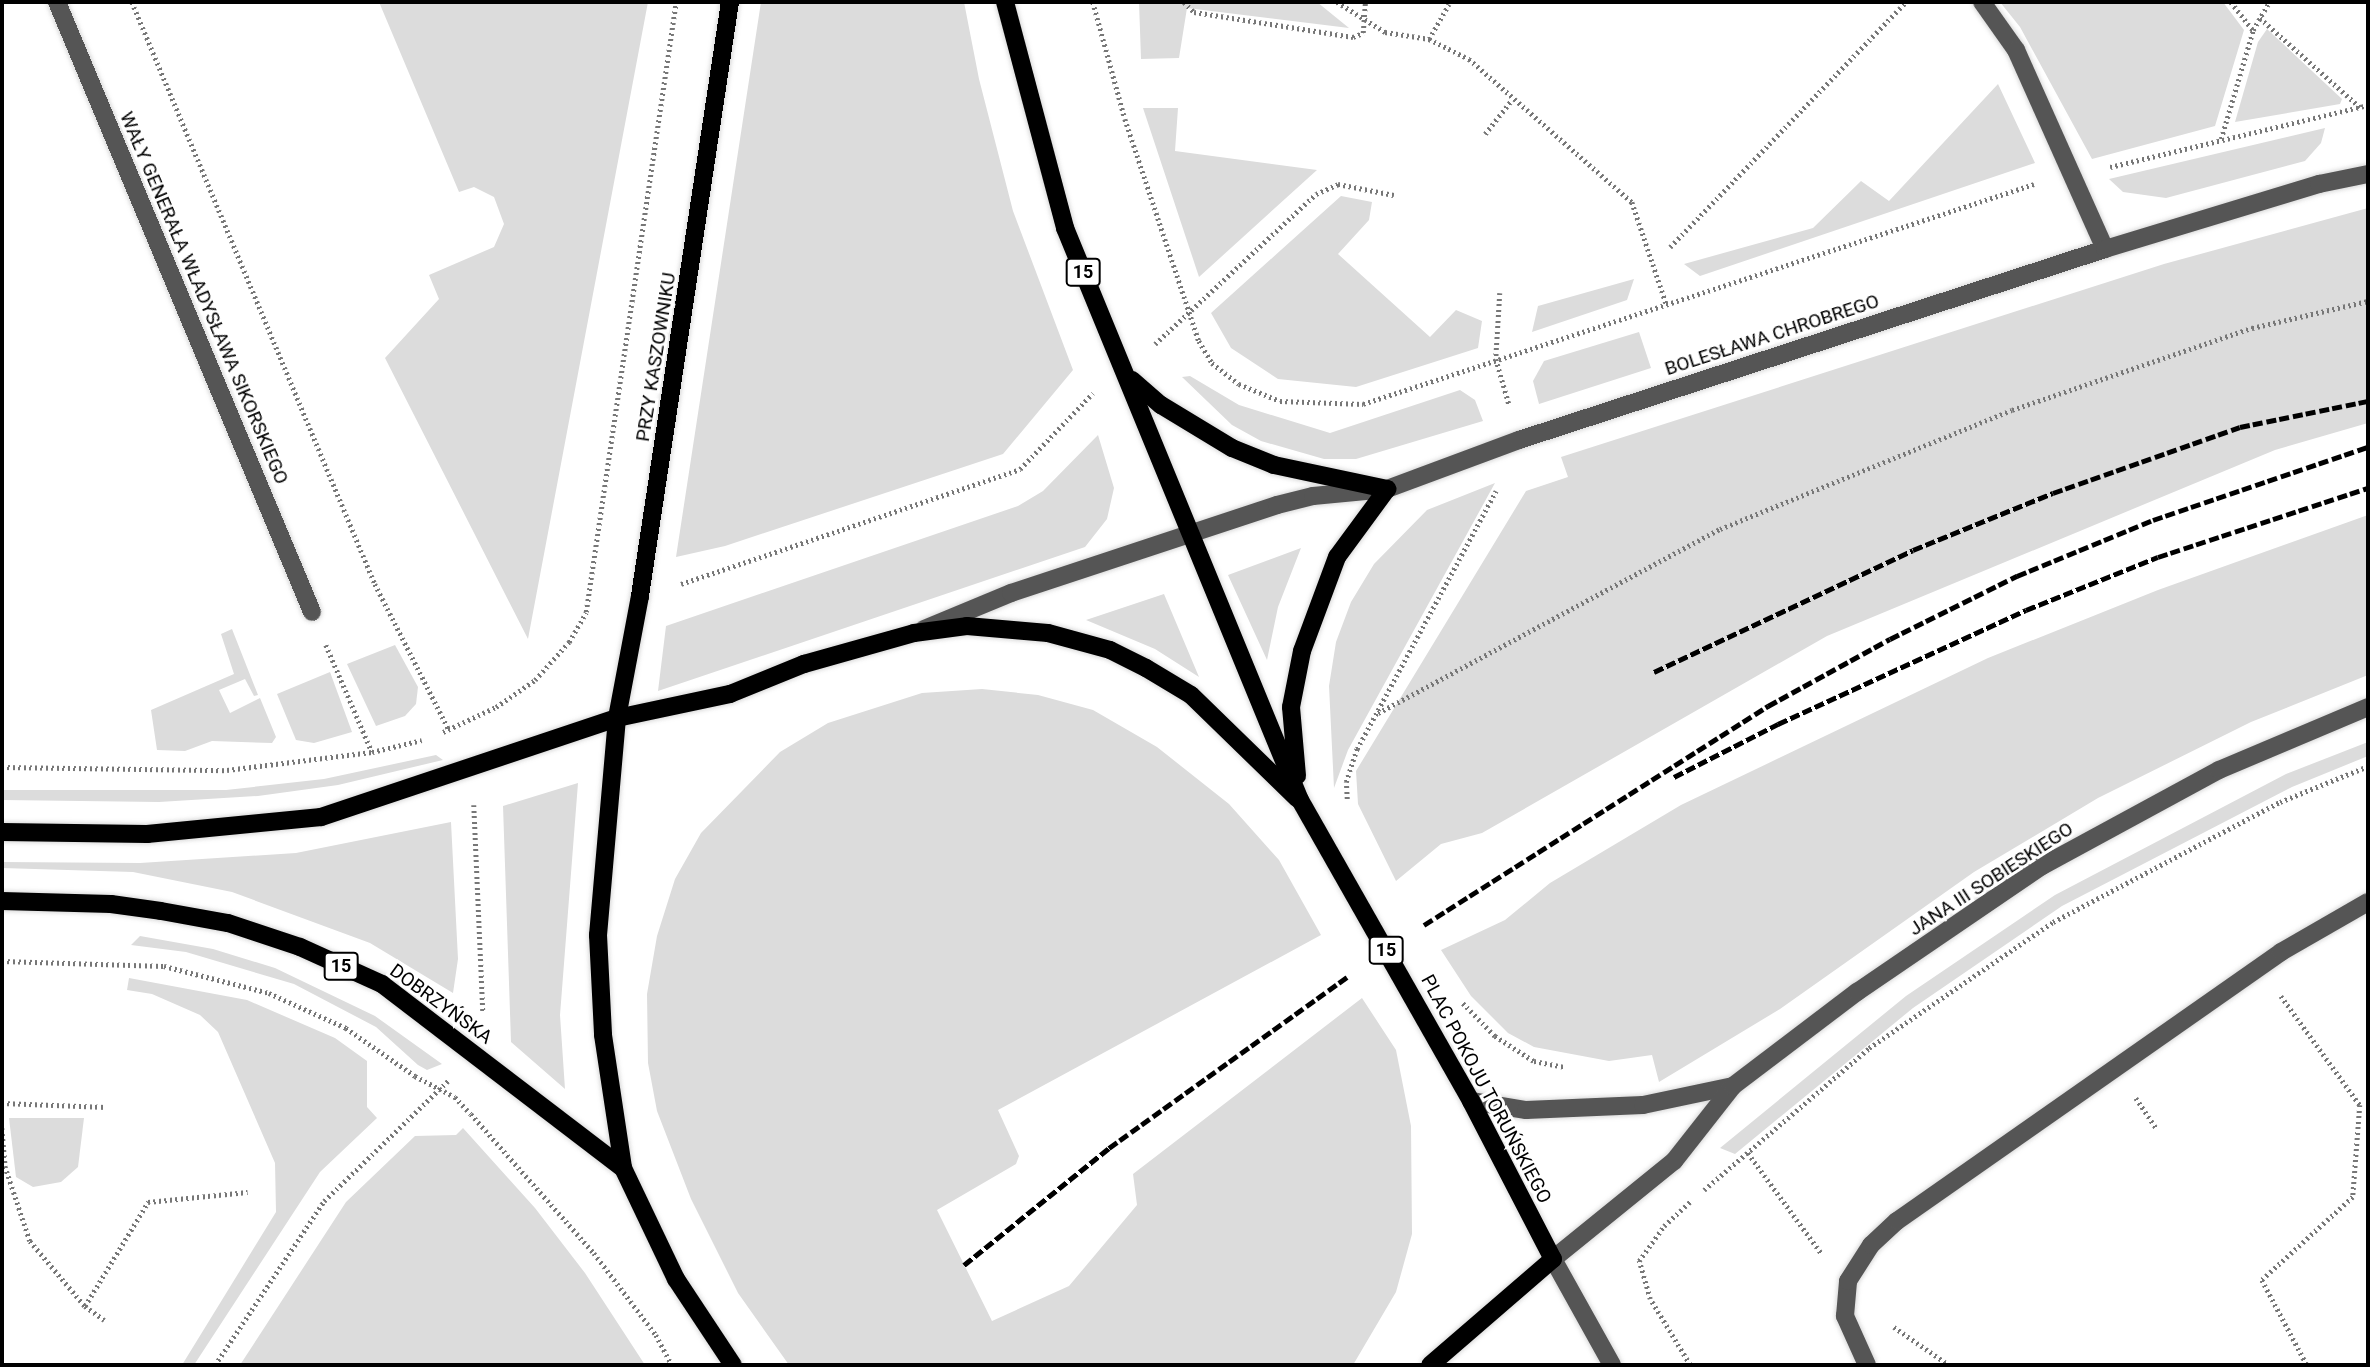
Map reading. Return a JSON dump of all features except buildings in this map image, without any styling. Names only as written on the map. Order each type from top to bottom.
[{"type":"main road","name":"PRZY KASZOWNIKU","points":[[617,718],[642,583],[730,2]]},
{"type":"main road","name":"15","points":[[1005,2],[1065,228],[1189,534]]},
{"type":"main road","points":[[1123,370],[1161,405],[1232,448],[1274,465],[1387,489],[1337,557],[1302,651],[1291,707],[1300,800]]},
{"type":"main road","name":"PLAC POKOJU TORUŃSKIEGO","points":[[1189,534],[1300,800],[1471,1101],[1553,1259]]},
{"type":"main road","name":"PLAC POKOJU TORUŃSKIEGO","points":[[617,718],[730,694],[804,664],[914,633],[996,626],[1048,633],[1110,650],[1191,695],[1300,800]]},
{"type":"main road","points":[[2,832],[147,834],[321,817],[617,718],[598,935],[603,1035],[623,1168]]},
{"type":"main road","name":"DOBRZYŃSKA","points":[[2,901],[111,904],[160,911],[228,923],[300,947],[382,984],[623,1168]]},
{"type":"main road","name":"15","points":[[623,1168],[676,1279],[733,1365]]},
{"type":"main road","points":[[1430,1365],[1553,1259]]},
{"type":"street","name":"WAŁY GENERAŁA WŁADYSŁAWA SIKORSKIEGO","points":[[57,2],[312,611]]},
{"type":"street","points":[[1981,7],[2016,50],[2075,176],[2105,249]]},
{"type":"street","name":"BOLESŁAWA CHROBREGO","points":[[914,633],[1011,593],[1189,534],[1313,496],[1387,489],[1519,440],[2105,249],[2319,184],[2368,174]]},
{"type":"street","name":"JANA III SOBIESKIEGO","points":[[1553,1259],[1674,1161],[1733,1086],[1857,992],[2042,866],[2219,770],[2368,707]]},
{"type":"street","points":[[1867,1365],[1845,1316],[1848,1281],[1871,1245],[1898,1221],[2259,968],[2368,902]]},
{"type":"street","name":"JANA III SOBIESKIEGO","points":[[1471,1101],[1526,1110],[1643,1105],[1733,1086]]},
{"type":"street","points":[[1553,1259],[1612,1365]]},
{"type":"path","points":[[132,2],[375,584],[449,730]]},
{"type":"path","points":[[2,767],[227,770],[372,752],[449,730],[496,707],[535,680],[569,642],[586,612],[676,2]]},
{"type":"path","points":[[1093,2],[1125,119],[1189,314],[1212,363],[1239,384],[1280,401],[1363,404],[2022,186],[2075,176],[2368,105]]},
{"type":"path","points":[[1184,2],[1194,12],[1353,37],[1363,33],[1365,2]]},
{"type":"path","points":[[1337,2],[1364,22],[1385,32],[1429,39],[1469,59],[1511,100],[1632,202],[1666,303]]},
{"type":"path","points":[[1670,247],[1906,2]]},
{"type":"path","points":[[2231,2],[2253,30]]},
{"type":"path","points":[[2221,139],[2253,30],[2269,2]]},
{"type":"path","points":[[1429,39],[1449,4]]},
{"type":"path","points":[[2260,18],[2360,107]]},
{"type":"path","points":[[1485,134],[1511,100]]},
{"type":"path","points":[[1189,314],[1303,205],[1326,188],[1349,184],[1394,195]]},
{"type":"path","points":[[1500,293],[1496,359],[1513,418]]},
{"type":"path","points":[[1377,713],[1720,528],[2012,410],[2252,328],[2368,301]]},
{"type":"path","points":[[674,586],[1020,469],[1086,399]]},
{"type":"path","points":[[1349,806],[1346,795],[1349,768],[1496,491],[1507,486]]},
{"type":"path","points":[[312,611],[372,752]]},
{"type":"path","points":[[1690,1365],[1650,1299],[1639,1261],[1664,1226],[1698,1195],[1869,1048],[2053,922],[2280,802],[2368,766]]},
{"type":"path","points":[[475,812],[483,1016]]},
{"type":"path","points":[[2,961],[111,961],[215,976],[270,993],[346,1028],[438,1090],[455,1097],[550,1199],[656,1335],[673,1365]]},
{"type":"path","points":[[2259,968],[2360,1105],[2353,1198],[2262,1280],[2307,1365]]},
{"type":"path","points":[[1455,995],[1495,1036],[1534,1061],[1570,1068]]},
{"type":"path","points":[[215,1365],[324,1201],[454,1074]]},
{"type":"path","points":[[2131,1090],[2157,1129]]},
{"type":"path","points":[[2,1103],[106,1107]]},
{"type":"path","points":[[2,1128],[5,1166],[30,1241],[85,1306],[104,1320]]},
{"type":"path","points":[[1748,1153],[1824,1257]]},
{"type":"path","points":[[1693,1188],[1698,1195]]},
{"type":"path","points":[[85,1306],[148,1202],[248,1192]]},
{"type":"path","points":[[1882,1319],[1949,1365]]},
{"type":"shaded area","points":[[379,2],[648,2],[528,639],[385,358],[439,299],[429,275],[494,247],[504,224],[494,197],[474,187],[459,192]]},
{"type":"shaded area","points":[[761,2],[964,2],[979,79],[1013,211],[1073,370],[1003,454],[725,546],[676,557]]},
{"type":"shaded area","points":[[1139,2],[1317,2],[1349,28],[1187,8],[1179,58],[1141,59]]},
{"type":"shaded area","points":[[2000,2],[2223,2],[2244,30],[2215,126],[2092,159],[2020,27]]},
{"type":"shaded area","points":[[2267,29],[2342,99],[2340,104],[2235,122],[2258,42]]},
{"type":"shaded area","points":[[1998,84],[2035,163],[1700,276],[1684,264],[1813,228],[1861,181],[1889,201]]},
{"type":"shaded area","points":[[1143,108],[1178,108],[1175,151],[1317,170],[1199,277]]},
{"type":"shaded area","points":[[2325,128],[2321,143],[2305,161],[2166,198],[2123,192],[2109,179]]},
{"type":"shaded area","points":[[1341,196],[1372,202],[1369,220],[1338,254],[1430,337],[1456,310],[1482,321],[1478,348],[1356,387],[1278,379],[1231,348],[1211,313]]},
{"type":"shaded area","points":[[2368,208],[2368,423],[2275,450],[1827,636],[1482,833],[1441,844],[1396,881],[1358,804],[1356,771],[1526,491],[1568,477],[1561,457],[2164,264]]},
{"type":"shaded area","points":[[1634,279],[1627,300],[1532,332],[1538,306]]},
{"type":"shaded area","points":[[1639,332],[1651,368],[1539,404],[1533,381],[1544,361]]},
{"type":"shaded area","points":[[1190,376],[1239,405],[1330,433],[1460,390],[1475,400],[1483,421],[1356,459],[1324,459],[1261,441],[1232,425],[1182,377]]},
{"type":"shaded area","points":[[1098,435],[1114,488],[1107,519],[1085,547],[658,691],[666,626],[1018,506],[1043,491]]},
{"type":"shaded area","points":[[1495,483],[1348,750],[1334,788],[1329,686],[1336,642],[1351,602],[1374,564],[1427,510]]},
{"type":"shaded area","points":[[2368,515],[2368,675],[2251,722],[2098,798],[1974,872],[1780,1009],[1659,1082],[1652,1055],[1609,1061],[1534,1047],[1508,1033],[1471,996],[1441,950],[1505,920],[1550,883],[1681,805],[1988,658],[2158,590]]},
{"type":"shaded area","points":[[1301,548],[1278,607],[1267,660],[1228,575]]},
{"type":"shaded area","points":[[1164,594],[1199,677],[1155,649],[1086,620]]},
{"type":"shaded area","points":[[232,629],[258,695],[254,696],[245,679],[219,690],[230,713],[260,698],[276,737],[272,743],[212,741],[185,751],[157,750],[151,710],[234,674],[221,634]]},
{"type":"shaded area","points":[[395,645],[418,687],[416,704],[405,716],[376,726],[347,664]]},
{"type":"shaded area","points":[[330,672],[352,732],[314,743],[296,740],[277,694]]},
{"type":"shaded area","points":[[982,689],[1038,695],[1093,710],[1157,747],[1229,804],[1279,860],[1321,935],[998,1110],[1019,1156],[1016,1164],[937,1210],[992,1321],[1069,1286],[1137,1205],[1133,1174],[1362,998],[1396,1050],[1411,1126],[1412,1234],[1396,1292],[1353,1365],[789,1365],[738,1293],[691,1199],[657,1111],[648,1063],[647,994],[657,936],[675,879],[701,833],[780,752],[828,723],[922,693]]},
{"type":"shaded area","points":[[2368,742],[2368,756],[2292,787],[2062,906],[1913,1008],[1735,1154],[1720,1148],[1906,996],[2055,895],[2286,774]]},
{"type":"shaded area","points":[[436,755],[443,760],[338,785],[258,796],[159,802],[2,800],[2,790],[226,790],[324,779]]},
{"type":"shaded area","points":[[578,783],[560,1015],[565,1089],[511,1042],[503,806]]},
{"type":"shaded area","points":[[451,822],[458,959],[453,993],[370,943],[232,892],[133,872],[2,868],[2,862],[140,863],[296,853]]},
{"type":"shaded area","points":[[140,936],[213,949],[275,968],[375,1016],[442,1064],[427,1070],[376,1027],[294,984],[186,952],[131,945]]},
{"type":"shaded area","points":[[129,978],[247,1000],[335,1038],[367,1061],[367,1107],[377,1118],[320,1172],[194,1365],[182,1365],[276,1212],[275,1163],[218,1032],[200,1015],[152,994],[127,990]]},
{"type":"shaded area","points":[[9,1118],[84,1118],[78,1167],[61,1182],[33,1187],[16,1177]]},
{"type":"shaded area","points":[[463,1128],[535,1208],[585,1273],[645,1365],[240,1365],[346,1202],[415,1136],[456,1135]]},
{"type":"railway","points":[[1654,672],[1913,550],[2053,493],[2240,427],[2368,401]]},
{"type":"railway","points":[[1424,925],[1768,706],[1890,639],[2017,576],[2153,520],[2368,447]]},
{"type":"railway","points":[[1674,777],[1778,724],[2026,610],[2158,557],[2368,488]]},
{"type":"railway","points":[[964,1265],[1109,1148],[1348,976]]}]
